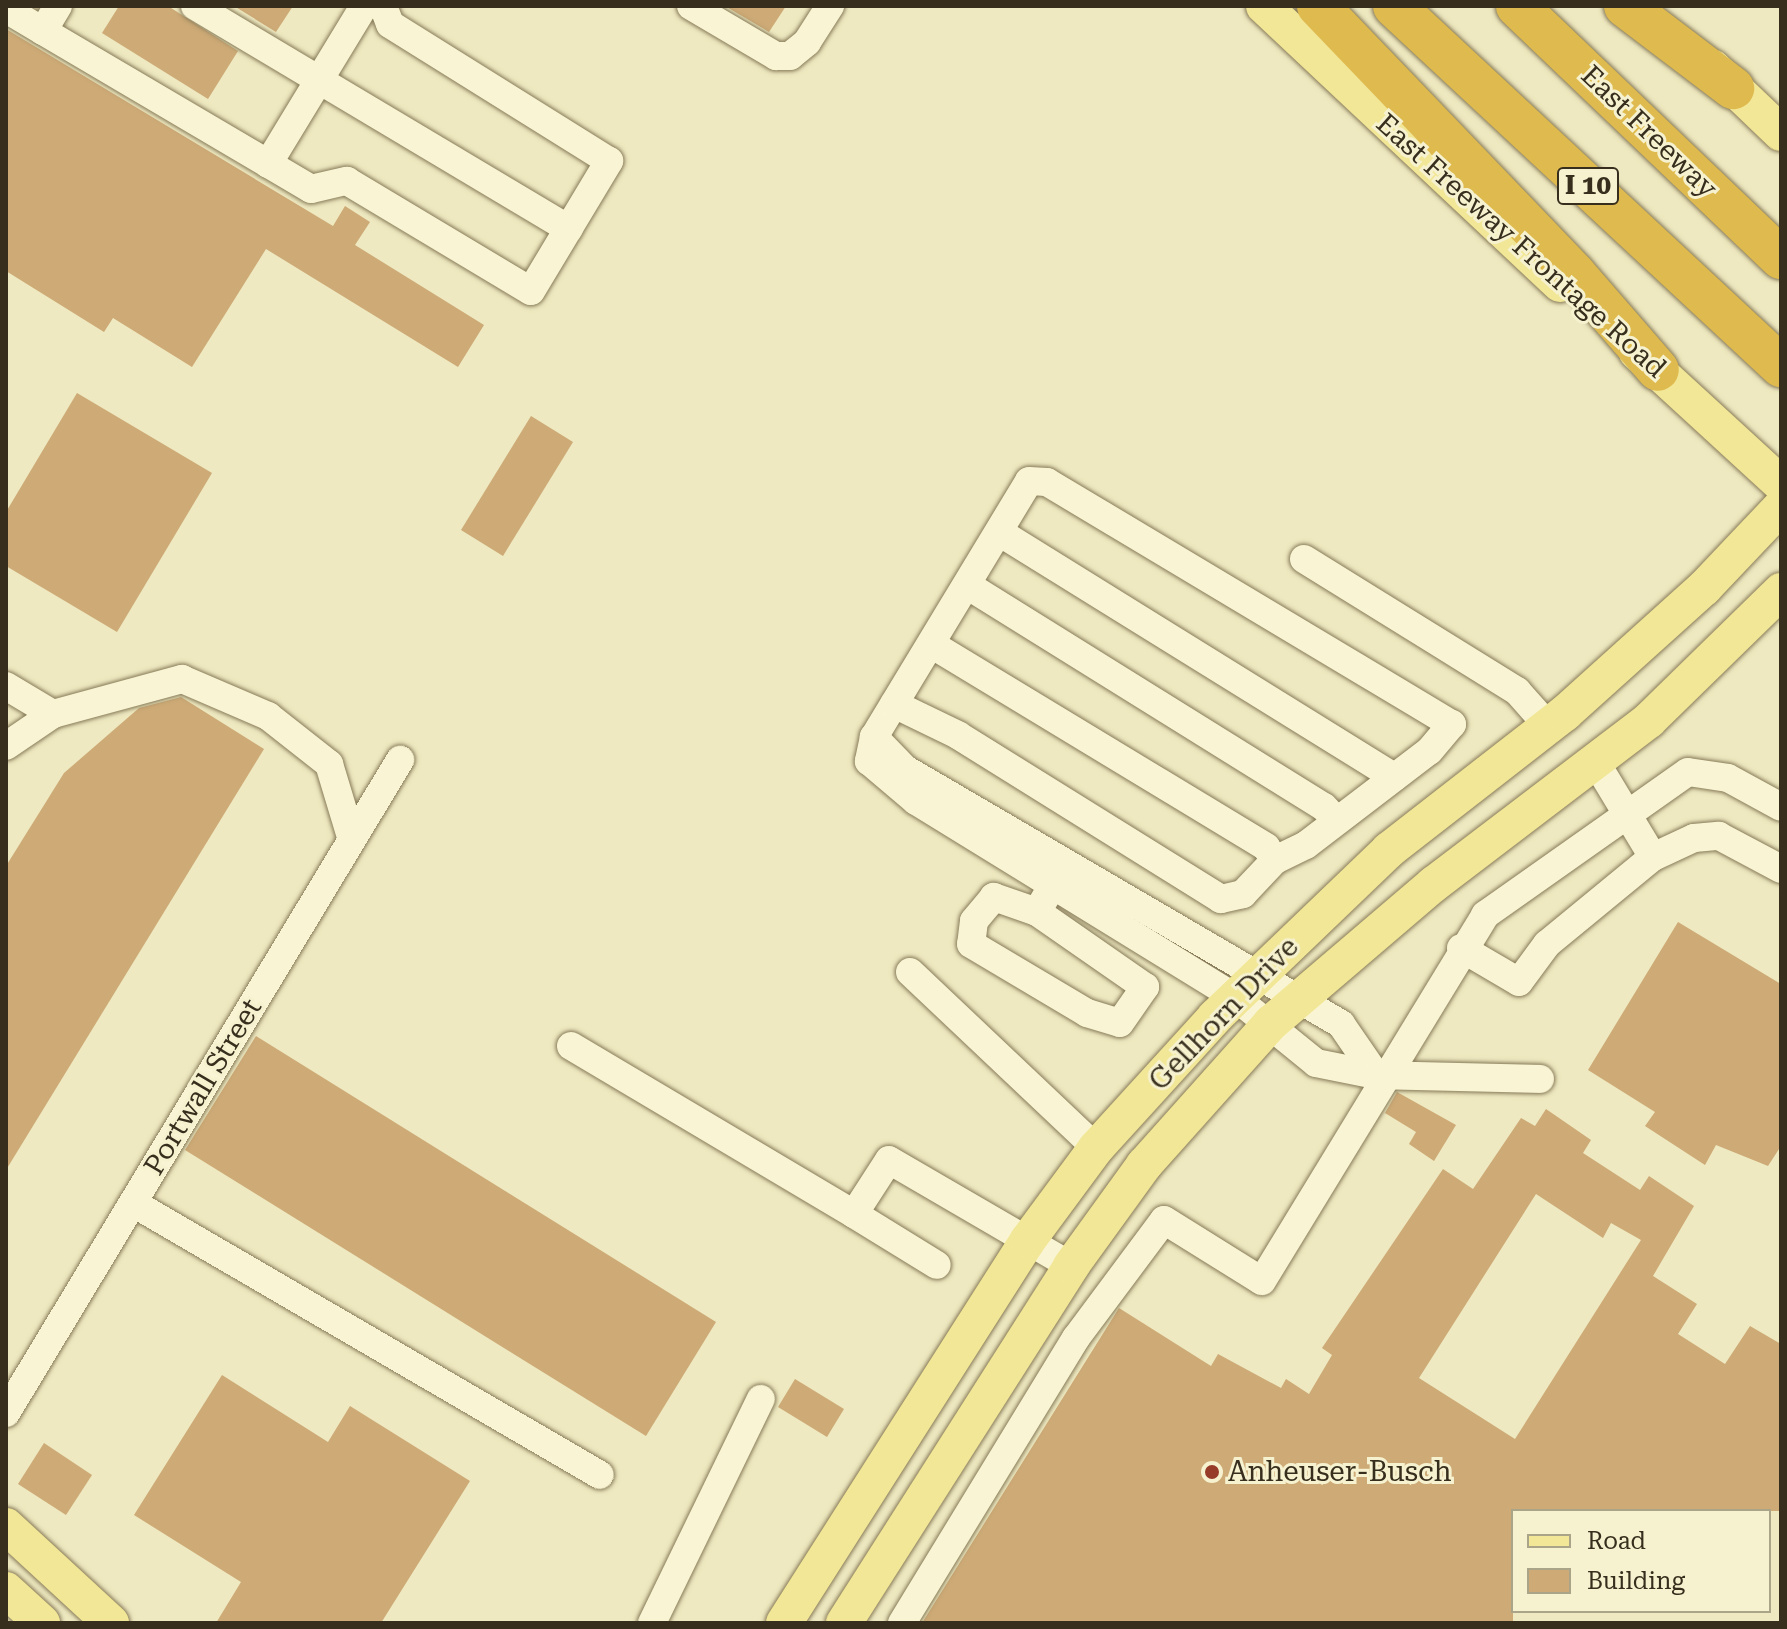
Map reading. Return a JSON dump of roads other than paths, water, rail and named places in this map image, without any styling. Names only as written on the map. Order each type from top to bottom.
[{"type":"highway","points":[[1318,6],[1574,273],[1658,370]]},
{"type":"highway","name":"I 10","points":[[1394,6],[1781,366]]},
{"type":"highway","name":"East Freeway","points":[[1517,6],[1781,258]]},
{"type":"highway","points":[[1625,6],[1733,88]]},
{"type":"main road","name":"East Freeway Frontage Road","points":[[1264,6],[1781,484]]},
{"type":"main road","points":[[1652,6],[1781,133]]},
{"type":"main road","name":"Gellhorn Drive","points":[[784,1623],[1028,1240],[1096,1148],[1247,987],[1389,850],[1546,728],[1704,588],[1781,507]]},
{"type":"main road","name":"Gellhorn Drive","points":[[844,1623],[1071,1266],[1144,1165],[1271,1023],[1585,768],[1649,720],[1781,591]]},
{"type":"main road","points":[[1546,728],[1585,768]]},
{"type":"main road","points":[[877,1474],[920,1500]]},
{"type":"main road","points":[[6,1526],[111,1623]]},
{"type":"main road","points":[[6,1590],[42,1623]]},
{"type":"street","points":[[43,31],[58,6]]},
{"type":"street","points":[[195,6],[569,229]]},
{"type":"street","points":[[268,164],[364,6]]},
{"type":"street","points":[[6,9],[311,189],[347,181],[531,291],[609,161],[390,24],[383,6]]},
{"type":"street","points":[[691,6],[776,56],[790,56],[807,42],[830,6]]},
{"type":"street","points":[[894,704],[958,735],[1221,899],[1243,894],[1275,860],[1394,777],[1452,724],[1047,482],[1029,481],[874,737],[905,769],[1064,866],[1247,987],[1297,999],[1341,1024],[1381,1077]]},
{"type":"street","points":[[999,532],[1394,777]]},
{"type":"street","points":[[1304,559],[1517,691],[1546,728]]},
{"type":"street","points":[[967,585],[1324,807],[1336,820]]},
{"type":"street","points":[[931,644],[1266,847],[1275,860]]},
{"type":"street","points":[[6,746],[53,714],[182,679],[268,716],[329,764],[352,840]]},
{"type":"street","points":[[6,686],[53,714]]},
{"type":"street","name":"Portwall Street","points":[[6,1413],[400,760]]},
{"type":"street","points":[[1585,768],[1626,812],[1653,857]]},
{"type":"street","points":[[902,1623],[1076,1338],[1164,1220],[1262,1281],[1381,1077],[1485,915],[1626,812],[1688,772],[1704,771],[1781,807]]},
{"type":"street","points":[[1461,948],[1519,982],[1547,944],[1653,857],[1694,838],[1719,836],[1781,869]]},
{"type":"street","points":[[1037,912],[1064,866]]},
{"type":"street","points":[[994,897],[1037,912],[1145,987],[1120,1023],[1087,1013],[971,944],[974,921],[994,897]]},
{"type":"street","points":[[910,972],[1096,1148]]},
{"type":"street","points":[[1247,987],[1271,1023],[1316,1063],[1381,1077],[1425,1073],[1540,1079]]},
{"type":"street","points":[[571,1046],[937,1265]]},
{"type":"street","points":[[854,1214],[889,1160],[1071,1266]]},
{"type":"street","points":[[133,1203],[600,1475]]},
{"type":"street","points":[[652,1623],[761,1399]]},
{"type":"place","name":"Anheuser-Busch","points":[[1212,1472]]}]
